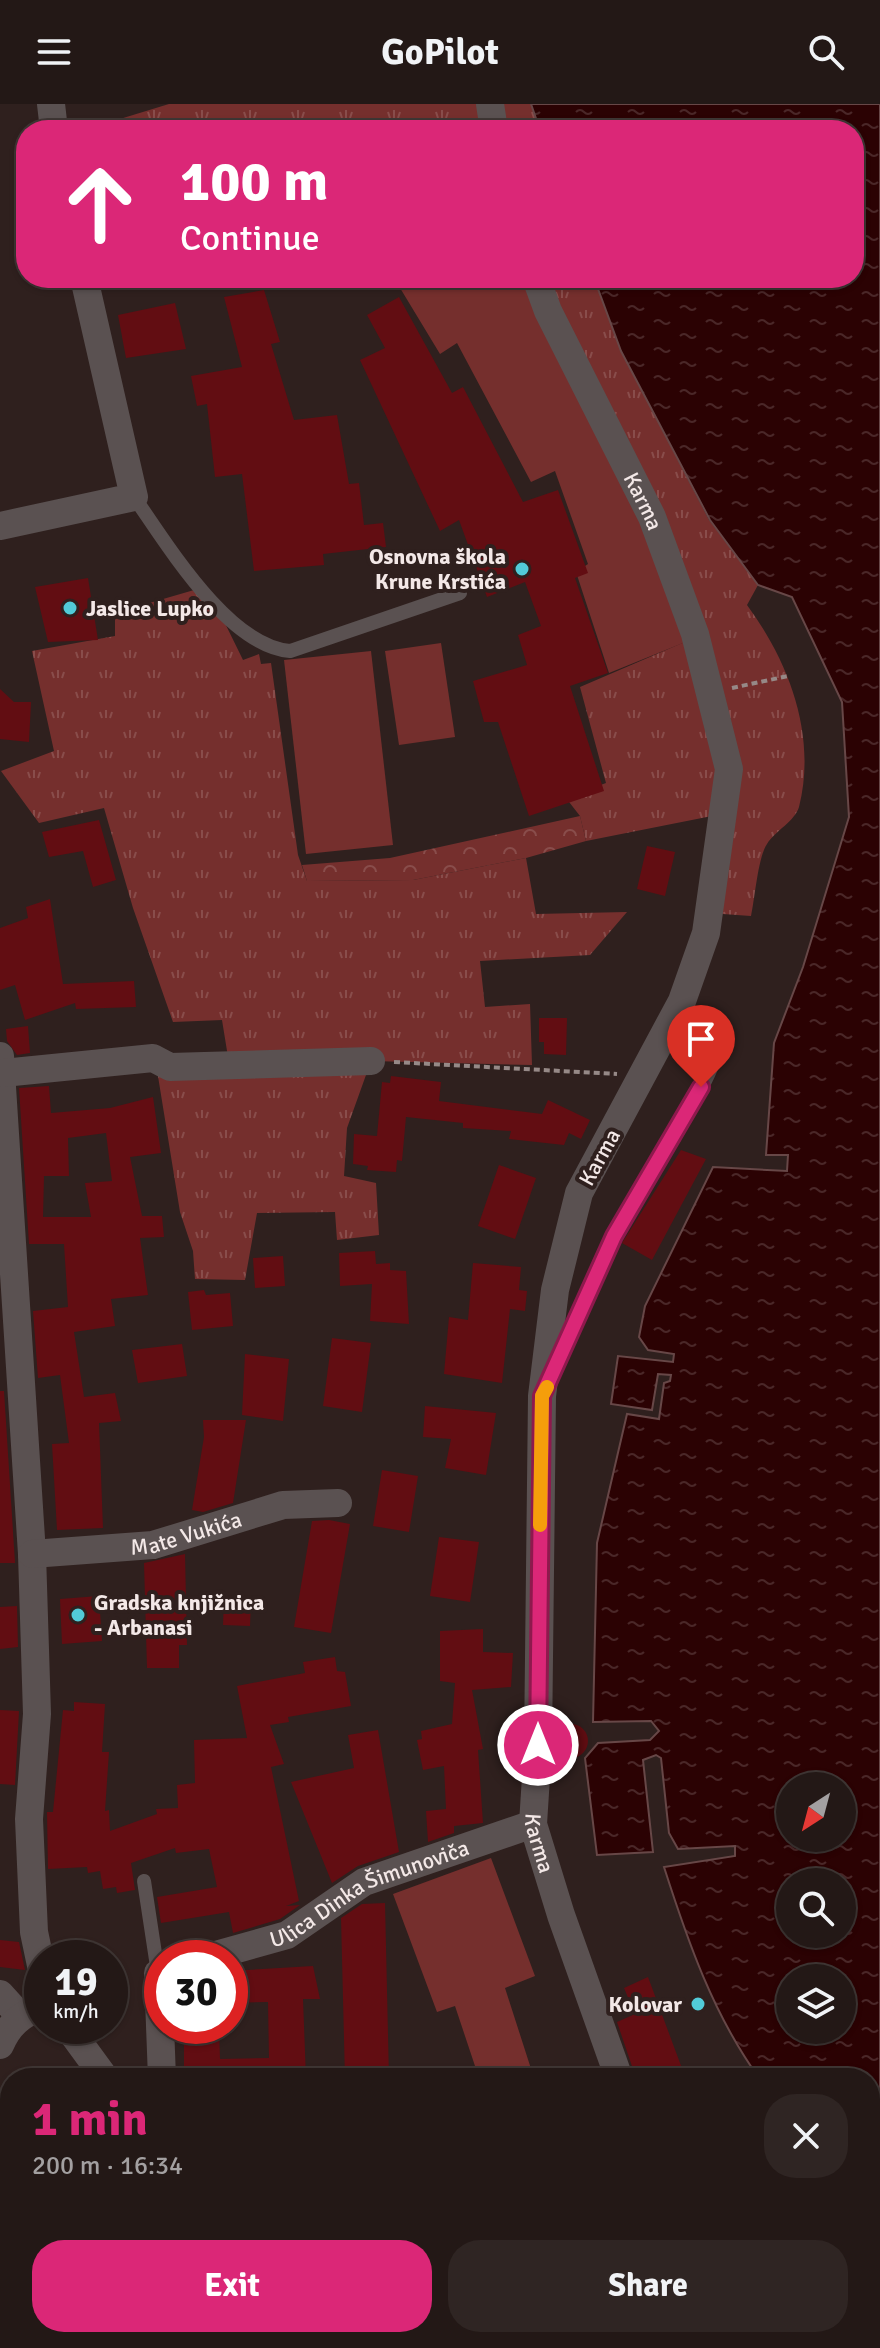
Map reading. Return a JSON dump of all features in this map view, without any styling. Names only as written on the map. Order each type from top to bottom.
[{"type":"street","points":[[0,526],[134,497],[86,288]]},
{"type":"street","name":"Karma","points":[[540,288],[548,311],[652,517],[695,634],[729,769],[706,933],[682,1001],[579,1193],[555,1290],[542,1396],[538,1745],[533,1824],[561,1915],[615,2068]]},
{"type":"street","points":[[36,1940],[29,1819],[37,1714],[32,1554],[10,1323],[1,1064],[153,1058],[170,1067],[371,1061]]},
{"type":"street","name":"Mate Vukića","points":[[32,1554],[153,1545],[283,1505],[338,1503]]},
{"type":"street","name":"Ulica Dinka Šimunoviča","points":[[248,1946],[287,1935],[364,1882],[533,1824]]},
{"type":"street","points":[[0,1994],[24,2007]]},
{"type":"street","points":[[0,2045],[6,2030],[24,2016]]},
{"type":"street","points":[[80,2044],[98,2068]]},
{"type":"street","points":[[161,2044],[162,2068]]},
{"type":"lane","points":[[134,497],[217,607],[252,637],[273,650],[290,651],[460,593]]},
{"type":"lane","points":[[542,1396],[614,1236],[662,1159],[714,1064],[722,1041]]},
{"type":"lane","points":[[144,1881],[154,1940]]},
{"type":"path","points":[[710,693],[788,676]]},
{"type":"path","points":[[371,1061],[611,1074]]},
{"type":"green space","points":[[169,104],[531,104],[537,120],[117,120]]},
{"type":"green space","points":[[86,288],[111,288],[87,292]]},
{"type":"green space","points":[[400,288],[541,288],[652,517],[688,641],[609,673],[576,572],[588,564],[555,471],[531,482],[457,343],[440,354]]},
{"type":"green space","points":[[540,288],[598,288],[621,351],[709,520],[758,585],[747,605],[775,650],[796,700],[802,726],[804,780],[799,807],[764,850],[751,916],[709,913],[722,814],[586,841],[580,816],[566,798],[606,783],[580,687],[687,641]]},
{"type":"green space","points":[[201,588],[217,607],[243,660],[259,654],[261,664],[271,663],[298,855],[307,881],[413,880],[526,858],[536,914],[627,912],[590,955],[480,961],[485,1007],[530,1004],[532,1065],[371,1061],[347,1128],[344,1176],[376,1183],[379,1235],[337,1240],[335,1212],[257,1213],[245,1280],[195,1279],[193,1251],[180,1212],[157,1070],[229,1063],[222,1020],[173,1022],[133,908],[104,808],[39,823],[1,771],[54,751],[32,651],[115,636],[115,613]]},
{"type":"green space","points":[[441,643],[455,737],[399,745],[385,651]]},
{"type":"green space","points":[[371,651],[393,845],[306,854],[284,660]]},
{"type":"green space","points":[[580,816],[586,841],[526,858],[413,880],[307,881],[302,865],[390,858]]},
{"type":"green space","points":[[491,1858],[535,1976],[505,1988],[531,2068],[476,2068],[455,2006],[437,2012],[393,1894]]},
{"type":"water","points":[[531,104],[880,104],[880,2068],[752,2068],[728,2029],[703,1977],[664,1867],[735,1856],[735,1846],[678,1849],[669,1833],[661,1758],[656,1755],[643,1760],[653,1852],[597,1855],[585,1758],[598,1743],[650,1740],[659,1731],[651,1721],[593,1722],[597,1543],[627,1414],[659,1419],[664,1383],[670,1381],[671,1375],[658,1374],[652,1410],[611,1404],[618,1356],[673,1362],[674,1354],[648,1350],[639,1337],[645,1306],[713,1167],[787,1171],[788,1155],[766,1155],[774,1043],[803,967],[849,817],[842,702],[792,597],[758,585],[710,520],[621,351],[598,288],[864,288],[864,120],[537,120]]},
{"type":"building","points":[[264,290],[280,342],[271,344],[294,420],[337,415],[349,484],[359,483],[364,525],[383,523],[386,547],[323,554],[324,565],[254,571],[242,474],[215,477],[207,404],[197,406],[191,376],[242,367],[224,297]]},
{"type":"building","points":[[399,297],[452,393],[463,387],[523,502],[558,490],[588,573],[575,578],[608,673],[570,686],[604,791],[529,816],[498,722],[484,722],[473,681],[527,665],[518,635],[541,626],[525,582],[487,597],[459,520],[440,531],[360,360],[385,348],[367,315]]},
{"type":"building","points":[[175,303],[186,349],[126,358],[118,315]]},
{"type":"building","points":[[88,578],[98,640],[48,642],[35,587]]},
{"type":"building","points":[[0,689],[14,702],[31,702],[29,742],[0,739]]},
{"type":"building","points":[[99,820],[116,880],[93,887],[83,851],[49,857],[42,832]]},
{"type":"building","points":[[647,846],[675,852],[665,896],[637,889]]},
{"type":"building","points":[[50,899],[63,984],[134,981],[136,1007],[76,1009],[75,1003],[25,1020],[15,985],[0,990],[0,928],[28,918],[26,907]]},
{"type":"building","points":[[539,1018],[567,1018],[566,1055],[544,1054],[544,1042],[539,1042]]},
{"type":"building","points":[[28,1026],[30,1053],[17,1055],[7,1041],[6,1029]]},
{"type":"building","points":[[391,1076],[441,1082],[439,1101],[542,1114],[548,1100],[590,1120],[581,1139],[569,1133],[564,1145],[509,1139],[511,1131],[463,1128],[463,1123],[406,1117],[402,1161],[397,1160],[396,1172],[367,1170],[368,1166],[353,1164],[354,1134],[377,1136],[382,1082],[390,1083]]},
{"type":"building","points":[[49,1086],[51,1113],[110,1108],[153,1097],[161,1153],[130,1157],[142,1216],[162,1216],[164,1237],[140,1238],[148,1295],[111,1299],[115,1326],[74,1332],[84,1397],[115,1393],[121,1421],[99,1423],[103,1528],[57,1530],[52,1444],[69,1443],[60,1375],[38,1378],[33,1311],[68,1307],[64,1244],[29,1244],[19,1088]],"holes":[[[106,1133],[112,1181],[85,1183],[91,1217],[43,1217],[44,1176],[69,1176],[68,1138]]]},
{"type":"building","points":[[681,1150],[706,1159],[652,1260],[622,1243]]},
{"type":"building","points":[[499,1165],[536,1178],[515,1239],[478,1226]]},
{"type":"building","points":[[375,1251],[376,1264],[390,1263],[390,1270],[406,1271],[409,1324],[370,1321],[372,1284],[340,1286],[339,1253]]},
{"type":"building","points":[[283,1256],[285,1286],[255,1288],[253,1258]]},
{"type":"building","points":[[473,1263],[521,1267],[519,1290],[527,1291],[525,1311],[510,1309],[502,1383],[444,1374],[449,1317],[468,1320]]},
{"type":"building","points":[[204,1290],[206,1295],[230,1293],[233,1326],[192,1330],[188,1292]]},
{"type":"building","points":[[332,1338],[371,1343],[362,1412],[323,1406]]},
{"type":"building","points":[[182,1344],[187,1376],[138,1383],[132,1350]]},
{"type":"building","points":[[245,1354],[289,1359],[283,1421],[242,1415]]},
{"type":"building","points":[[0,1391],[4,1391],[15,1563],[0,1563]]},
{"type":"building","points":[[425,1406],[496,1413],[486,1475],[445,1468],[451,1439],[423,1437]]},
{"type":"building","points":[[203,1420],[246,1420],[233,1503],[203,1512],[192,1510],[204,1437]]},
{"type":"building","points":[[382,1470],[418,1476],[409,1532],[373,1526]]},
{"type":"building","points":[[312,1521],[350,1524],[331,1633],[294,1627]]},
{"type":"building","points":[[439,1537],[479,1542],[470,1602],[430,1596]]},
{"type":"building","points":[[185,1554],[187,1645],[179,1645],[179,1668],[147,1668],[144,1563]]},
{"type":"building","points":[[99,1596],[102,1641],[62,1644],[60,1599]]},
{"type":"building","points":[[224,1600],[251,1601],[250,1626],[223,1625]]},
{"type":"building","points":[[17,1606],[18,1647],[0,1649],[0,1607]]},
{"type":"building","points":[[483,1629],[483,1652],[513,1653],[511,1687],[472,1690],[483,1749],[478,1750],[483,1823],[454,1826],[454,1833],[428,1842],[426,1811],[446,1809],[444,1766],[423,1770],[417,1740],[422,1739],[421,1731],[452,1724],[455,1683],[440,1681],[440,1631]]},
{"type":"building","points":[[335,1657],[337,1671],[345,1672],[351,1706],[288,1717],[289,1722],[270,1725],[284,1764],[271,1767],[299,1901],[286,1906],[300,1905],[280,1919],[233,1933],[229,1912],[161,1923],[157,1897],[217,1887],[209,1849],[176,1853],[175,1848],[131,1863],[135,1890],[117,1893],[116,1887],[103,1889],[100,1871],[88,1873],[87,1867],[48,1869],[47,1812],[53,1812],[63,1710],[74,1711],[74,1702],[105,1704],[102,1752],[109,1752],[105,1811],[109,1810],[110,1831],[157,1814],[156,1809],[178,1808],[177,1785],[195,1783],[194,1740],[247,1738],[237,1686],[305,1673],[303,1662]]},
{"type":"building","points":[[0,1710],[19,1711],[15,1785],[0,1784]]},
{"type":"building","points":[[571,1724],[583,1729],[588,1741],[583,1753],[571,1758],[559,1753],[554,1741],[559,1729]]},
{"type":"building","points":[[378,1730],[399,1852],[358,1866],[332,1883],[291,1782],[354,1768],[348,1735]]},
{"type":"building","points":[[385,1903],[389,2068],[345,2068],[341,1918],[362,1904]]},
{"type":"building","points":[[0,1940],[19,1942],[24,1970],[0,1967]]},
{"type":"building","points":[[313,1966],[320,1999],[303,1999],[306,2068],[184,2068],[184,2044],[220,2044],[220,2059],[269,2058],[268,2002],[248,2003],[248,1970]]},
{"type":"building","points":[[648,1977],[682,2068],[633,2068],[617,2022],[635,2014],[624,1988]]},
{"type":"slow traffic","points":[[540,1525],[542,1396],[547,1387]]},
{"type":"place","name":"Osnovna škola Krune Krstića","points":[[522,569]]},
{"type":"place","name":"Jaslice Lupko","points":[[70,608]]},
{"type":"place","name":"Gradska knjižnica - Arbanasi","points":[[78,1615]]},
{"type":"place","name":"Kolovar","points":[[698,2004]]},
{"type":"route","points":[[538,1745],[542,1396],[582,1314],[614,1236],[662,1159],[701,1087]]}]
